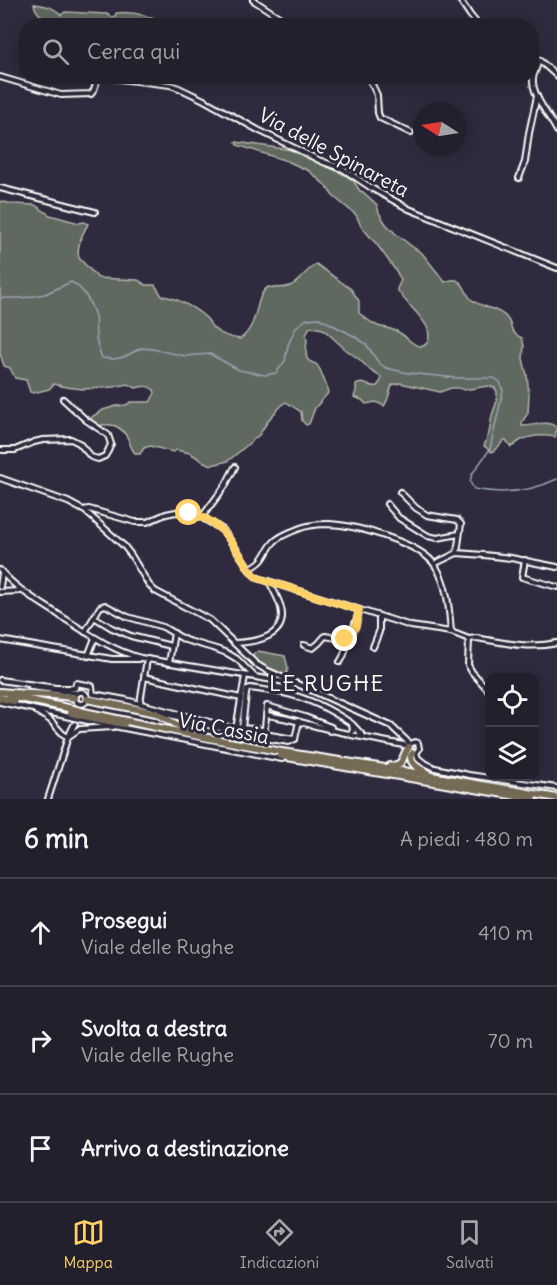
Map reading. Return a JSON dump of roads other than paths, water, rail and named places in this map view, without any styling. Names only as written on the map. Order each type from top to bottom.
[{"type":"highway","points":[[0,697],[34,695],[78,698]]},
{"type":"highway","name":"Via Cassia","points":[[0,697],[282,756],[533,799]]},
{"type":"highway","points":[[87,698],[156,713],[194,735]]},
{"type":"highway","name":"Via Cassia","points":[[83,716],[557,798]]},
{"type":"highway","points":[[378,767],[397,765],[404,759],[406,750],[411,748],[411,760],[415,766],[430,776]]},
{"type":"highway","points":[[339,769],[387,777],[396,775]]},
{"type":"street","points":[[254,0],[281,18]]},
{"type":"street","points":[[460,0],[472,18]]},
{"type":"street","points":[[539,61],[557,76]]},
{"type":"street","name":"Via delle Spinareta","points":[[0,77],[18,82]]},
{"type":"street","name":"Via delle Spinareta","points":[[24,84],[68,96],[91,94],[96,84]]},
{"type":"street","name":"Via delle Spinareta","points":[[154,84],[176,87],[204,100],[258,130],[321,161],[343,169],[409,209],[557,268]]},
{"type":"street","points":[[372,84],[378,98],[380,118],[411,133]]},
{"type":"street","points":[[534,84],[537,96],[557,131]]},
{"type":"street","points":[[519,178],[525,162],[537,96]]},
{"type":"street","points":[[0,188],[95,212]]},
{"type":"street","points":[[0,450],[15,450],[43,440],[71,439],[79,443],[91,457],[99,459],[105,456],[110,446],[108,435],[86,420],[63,399]]},
{"type":"street","points":[[202,517],[225,486],[235,467]]},
{"type":"street","points":[[0,478],[68,502],[83,510],[124,546],[155,591],[210,620],[256,664],[293,683],[391,726],[423,762],[435,768],[469,775],[557,788]]},
{"type":"street","points":[[400,492],[427,515],[457,520],[461,524],[457,553]]},
{"type":"street","points":[[387,504],[399,518],[428,536],[437,538],[459,534]]},
{"type":"street","points":[[83,510],[89,509],[135,522],[147,522],[176,512],[189,513],[202,517],[223,530],[249,569],[258,578],[419,628],[451,632],[469,639],[477,638],[530,646],[557,643]]},
{"type":"street","points":[[249,569],[260,562],[273,543],[299,528],[330,524],[397,541],[422,554],[435,564],[448,597],[451,632]]},
{"type":"street","points":[[435,564],[457,553],[525,560],[557,567]]},
{"type":"street","points":[[525,560],[522,577],[557,587]]},
{"type":"street","points":[[1,571],[21,591],[118,651],[141,658],[293,683]]},
{"type":"street","points":[[0,587],[1,571]]},
{"type":"street","points":[[234,644],[268,637],[280,623],[281,606],[269,581]]},
{"type":"street","points":[[0,592],[21,591]]},
{"type":"street","points":[[85,632],[100,607],[105,605],[128,617],[159,625],[185,640],[227,653],[237,659],[256,678]]},
{"type":"street","points":[[340,662],[356,626],[359,610]]},
{"type":"street","points":[[373,647],[379,632],[379,616]]},
{"type":"street","points":[[94,617],[131,636],[171,646]]},
{"type":"street","points":[[169,663],[174,633]]},
{"type":"street","points":[[304,645],[313,648],[325,636],[348,640]]},
{"type":"street","points":[[88,656],[95,638]]},
{"type":"street","points":[[0,639],[117,660],[141,658]]},
{"type":"street","points":[[469,639],[468,665],[485,687]]},
{"type":"street","points":[[140,704],[147,659]]},
{"type":"street","points":[[144,676],[241,698]]},
{"type":"street","points":[[0,681],[56,688],[75,688],[76,683],[92,686],[93,694],[236,729],[245,676]]},
{"type":"street","points":[[0,681],[78,698],[85,702],[87,698]]},
{"type":"street","points":[[241,736],[246,694],[250,688],[289,694],[315,704],[341,716],[352,724],[364,738]]},
{"type":"street","points":[[48,799],[68,736],[75,723],[78,698],[84,693],[87,698],[173,715],[241,736],[264,734]]},
{"type":"street","points":[[0,697],[35,710],[68,736]]},
{"type":"street","points":[[264,734],[267,706],[331,727],[330,731]]},
{"type":"street","points":[[35,710],[72,713]]},
{"type":"street","points":[[267,715],[411,748]]},
{"type":"street","points":[[83,716],[121,727],[191,742],[339,769]]},
{"type":"street","points":[[242,728],[289,742],[294,739],[299,721]]},
{"type":"street","points":[[75,723],[79,729]]},
{"type":"street","points":[[350,734],[353,731],[352,724]]},
{"type":"street","points":[[68,736],[79,729],[121,727]]},
{"type":"waterway","points":[[0,298],[23,298],[45,294],[71,282],[83,292],[91,306],[95,316],[97,341],[102,358],[124,357],[141,348],[185,356],[210,354],[239,370],[265,375],[276,373],[285,361],[288,345],[296,327],[307,319],[319,318],[366,344],[379,363],[386,368],[408,373],[457,378],[494,378],[500,382],[503,391],[490,449],[472,474],[470,482],[474,489],[495,492],[516,491],[537,487],[557,479]]},
{"type":"district","name":"LE RUGHE","points":[[327,683]]}]
